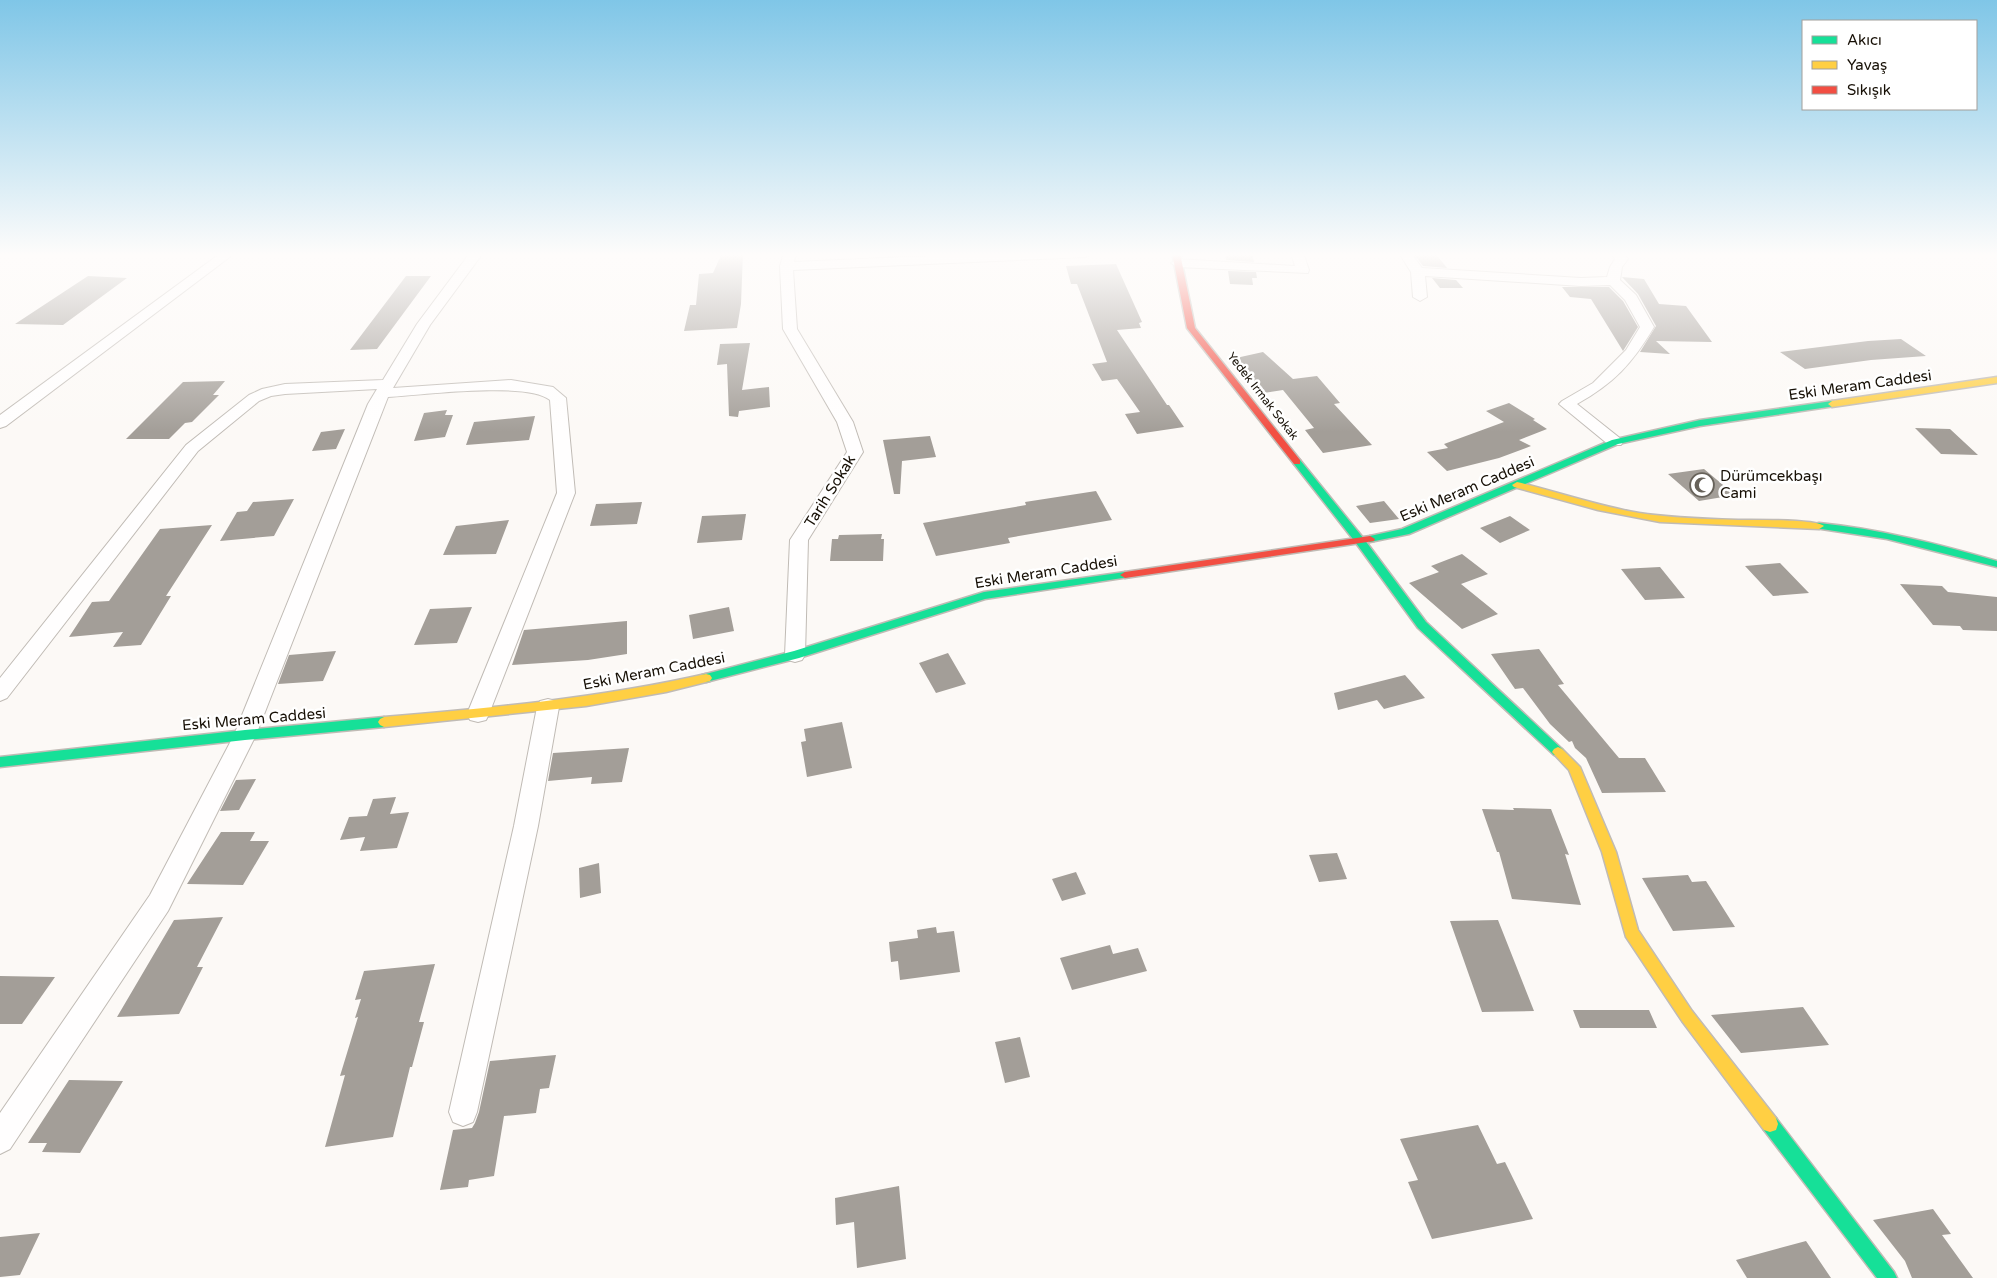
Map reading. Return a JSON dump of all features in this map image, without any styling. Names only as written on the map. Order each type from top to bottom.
[{"type":"street","points":[[0,423],[149,313]]},
{"type":"street","points":[[0,1139],[158,903],[245,734],[376,404],[432,313]]},
{"type":"street","name":"Tarih Sokak","points":[[790,313],[790,329],[845,422],[855,452],[799,540],[796,655]]},
{"type":"street","name":"Yedek Irmak Sokak","points":[[1188,313],[1191,328],[1360,541],[1422,626],[1574,767],[1609,852],[1631,932],[1687,1016],[1888,1278]]},
{"type":"street","points":[[1615,442],[1567,404],[1598,386],[1632,352],[1646,327],[1639,313]]},
{"type":"street","name":"Eski Meram Caddesi","points":[[0,762],[245,734],[548,707],[681,684],[796,655],[984,596],[1240,556],[1360,541],[1405,532],[1615,442],[1700,423],[1997,380]]},
{"type":"street","points":[[0,693],[192,448],[254,398],[267,392],[285,389],[511,386],[548,390],[558,398],[566,493],[478,714]]},
{"type":"street","points":[[1517,485],[1635,515],[1681,521],[1780,523],[1859,529],[1909,540],[1997,564]]},
{"type":"street","points":[[463,1112],[524,835],[548,707]]},
{"type":"building","points":[[32,313],[80,313],[63,325],[15,324]]},
{"type":"building","points":[[378,313],[404,313],[377,349],[350,350]]},
{"type":"building","points":[[688,313],[740,313],[737,328],[684,331]]},
{"type":"building","points":[[1088,313],[1138,313],[1142,322],[1139,323],[1141,328],[1117,330],[1184,427],[1137,434],[1125,414],[1140,412],[1117,379],[1102,381],[1092,364],[1107,362]]},
{"type":"building","points":[[1599,313],[1630,313],[1638,327],[1623,351]]},
{"type":"building","points":[[1648,313],[1691,313],[1712,342],[1656,341],[1670,354],[1640,352],[1656,326]]},
{"type":"building","points":[[1901,339],[1926,356],[1871,360],[1805,369],[1780,352],[1868,341]]},
{"type":"building","points":[[750,343],[742,390],[769,387],[770,407],[739,411],[738,417],[729,416],[727,364],[717,365],[720,344]]},
{"type":"building","points":[[1263,352],[1293,379],[1317,376],[1340,403],[1334,404],[1372,445],[1323,453],[1305,430],[1314,428],[1283,390],[1263,393],[1236,358]]},
{"type":"building","points":[[225,381],[213,395],[219,395],[192,422],[185,423],[169,439],[126,439],[183,382]]},
{"type":"building","points":[[1509,403],[1547,429],[1519,440],[1531,446],[1499,458],[1447,471],[1427,452],[1448,448],[1444,444],[1504,422],[1486,411]]},
{"type":"building","points":[[447,410],[445,415],[453,415],[445,437],[414,441],[424,413]]},
{"type":"building","points":[[535,416],[529,440],[466,445],[474,422]]},
{"type":"building","points":[[1915,428],[1950,429],[1978,455],[1941,454]]},
{"type":"building","points":[[345,429],[336,449],[312,451],[321,432]]},
{"type":"building","points":[[930,436],[936,457],[902,461],[900,494],[894,494],[883,440]]},
{"type":"building","name":"Dürümcekbaşı Cami","points":[[1704,469],[1735,495],[1699,501],[1668,474]]},
{"type":"building","points":[[1096,491],[1112,520],[1008,538],[1010,543],[936,556],[923,523],[1026,505],[1025,502]]},
{"type":"building","points":[[294,499],[274,536],[220,541],[237,512],[247,511],[253,502]]},
{"type":"building","points":[[1384,501],[1399,519],[1370,523],[1356,506]]},
{"type":"building","points":[[642,502],[637,524],[590,526],[596,504]]},
{"type":"building","points":[[746,514],[742,540],[697,543],[702,516]]},
{"type":"building","points":[[1510,516],[1530,530],[1500,543],[1480,528]]},
{"type":"building","points":[[509,520],[496,554],[443,555],[456,526]]},
{"type":"building","points":[[212,525],[166,596],[171,596],[141,645],[113,647],[123,632],[69,637],[92,602],[109,601],[160,529]]},
{"type":"building","points":[[882,534],[881,539],[884,539],[883,561],[830,561],[832,539],[838,539],[839,535]]},
{"type":"building","points":[[1462,554],[1488,574],[1461,584],[1498,614],[1462,629],[1409,583],[1439,572],[1431,566]]},
{"type":"building","points":[[1780,563],[1809,593],[1773,596],[1745,566]]},
{"type":"building","points":[[1660,567],[1685,598],[1645,600],[1621,569]]},
{"type":"building","points":[[1900,584],[1942,586],[1948,592],[1997,597],[1997,631],[1963,630],[1960,626],[1933,625]]},
{"type":"building","points":[[472,607],[457,643],[414,645],[430,609]]},
{"type":"building","points":[[729,607],[734,631],[693,639],[689,615]]},
{"type":"building","points":[[627,621],[627,654],[588,660],[512,665],[524,630]]},
{"type":"building","points":[[1539,649],[1564,684],[1558,685],[1619,758],[1645,758],[1666,792],[1602,793],[1586,758],[1575,748],[1572,741],[1569,742],[1550,724],[1523,688],[1515,689],[1491,654]]},
{"type":"building","points":[[336,651],[323,681],[278,684],[289,655]]},
{"type":"building","points":[[948,653],[966,684],[936,693],[919,663]]},
{"type":"building","points":[[1405,675],[1425,698],[1384,709],[1377,700],[1338,710],[1334,693]]},
{"type":"building","points":[[842,722],[852,768],[807,777],[801,742],[806,741],[804,729]]},
{"type":"building","points":[[629,748],[622,782],[591,784],[592,777],[548,781],[553,753]]},
{"type":"building","points":[[256,779],[239,810],[220,811],[236,780]]},
{"type":"building","points":[[396,797],[390,814],[409,812],[397,848],[360,851],[365,837],[340,840],[349,817],[367,816],[373,799]]},
{"type":"building","points":[[1513,808],[1551,809],[1569,855],[1565,854],[1581,905],[1512,899],[1499,852],[1497,852],[1482,809],[1514,810]]},
{"type":"building","points":[[221,832],[255,832],[250,841],[269,841],[243,885],[187,884]]},
{"type":"building","points":[[1337,853],[1347,879],[1319,882],[1309,855]]},
{"type":"building","points":[[599,863],[601,893],[580,898],[579,868]]},
{"type":"building","points":[[1076,872],[1086,894],[1062,901],[1052,879]]},
{"type":"building","points":[[1688,875],[1692,882],[1706,881],[1735,927],[1673,931],[1642,878]]},
{"type":"building","points":[[223,917],[197,967],[203,967],[179,1014],[117,1017],[174,920]]},
{"type":"building","points":[[1498,920],[1534,1011],[1482,1012],[1450,921]]},
{"type":"building","points":[[936,927],[937,933],[954,931],[960,972],[900,980],[898,961],[891,962],[889,942],[918,938],[917,930]]},
{"type":"building","points":[[1110,945],[1113,954],[1138,948],[1147,971],[1072,990],[1060,958]]},
{"type":"building","points":[[435,964],[419,1022],[424,1022],[412,1067],[410,1067],[393,1137],[325,1147],[345,1075],[340,1076],[358,1017],[355,1018],[361,999],[355,1000],[364,971]]},
{"type":"building","points":[[0,976],[55,977],[22,1024],[0,1024]]},
{"type":"building","points":[[1803,1007],[1829,1045],[1741,1053],[1711,1015]]},
{"type":"building","points":[[1573,1010],[1649,1010],[1657,1028],[1580,1028]]},
{"type":"building","points":[[1020,1037],[1030,1077],[1005,1083],[995,1042]]},
{"type":"building","points":[[556,1055],[549,1088],[540,1089],[536,1113],[504,1116],[494,1176],[469,1180],[468,1187],[440,1190],[453,1130],[472,1128],[475,1123],[490,1061]]},
{"type":"building","points":[[69,1080],[123,1081],[80,1153],[42,1152],[47,1143],[28,1143]]},
{"type":"building","points":[[1478,1125],[1497,1164],[1505,1162],[1533,1219],[1432,1239],[1408,1182],[1418,1180],[1400,1139]]},
{"type":"building","points":[[899,1186],[906,1259],[857,1268],[854,1222],[836,1225],[835,1198]]},
{"type":"building","points":[[1933,1209],[1951,1234],[1942,1235],[1973,1278],[1912,1278],[1905,1261],[1873,1220]]},
{"type":"building","points":[[40,1233],[20,1275],[0,1277],[0,1237]]},
{"type":"building","points":[[1806,1241],[1831,1278],[1747,1278],[1736,1260]]},
{"type":"traffic: fast","points":[[1370,539],[1405,532],[1615,442],[1700,423],[1832,404]]},
{"type":"traffic: fast","points":[[1297,462],[1360,541],[1422,625],[1558,752]]},
{"type":"traffic: fast","points":[[1819,526],[1887,536],[1997,564]]},
{"type":"traffic: fast","points":[[706,678],[795,655],[984,596],[1125,575]]},
{"type":"traffic: fast","points":[[0,762],[384,722]]},
{"type":"traffic: fast","points":[[1770,1124],[1888,1278]]},
{"type":"traffic: slow","points":[[1832,404],[1997,380]]},
{"type":"traffic: slow","points":[[1517,485],[1598,507],[1660,519],[1819,526]]},
{"type":"traffic: slow","points":[[384,722],[505,711],[586,701],[626,695],[706,678]]},
{"type":"traffic: slow","points":[[1558,752],[1574,767],[1609,852],[1631,932],[1687,1016],[1770,1124]]},
{"type":"traffic: jam","points":[[1188,313],[1191,328],[1297,462]]},
{"type":"traffic: jam","points":[[1125,575],[1370,539]]},
{"type":"place","name":"Dürümcekbaşı Cami","points":[[1702,485]]}]
